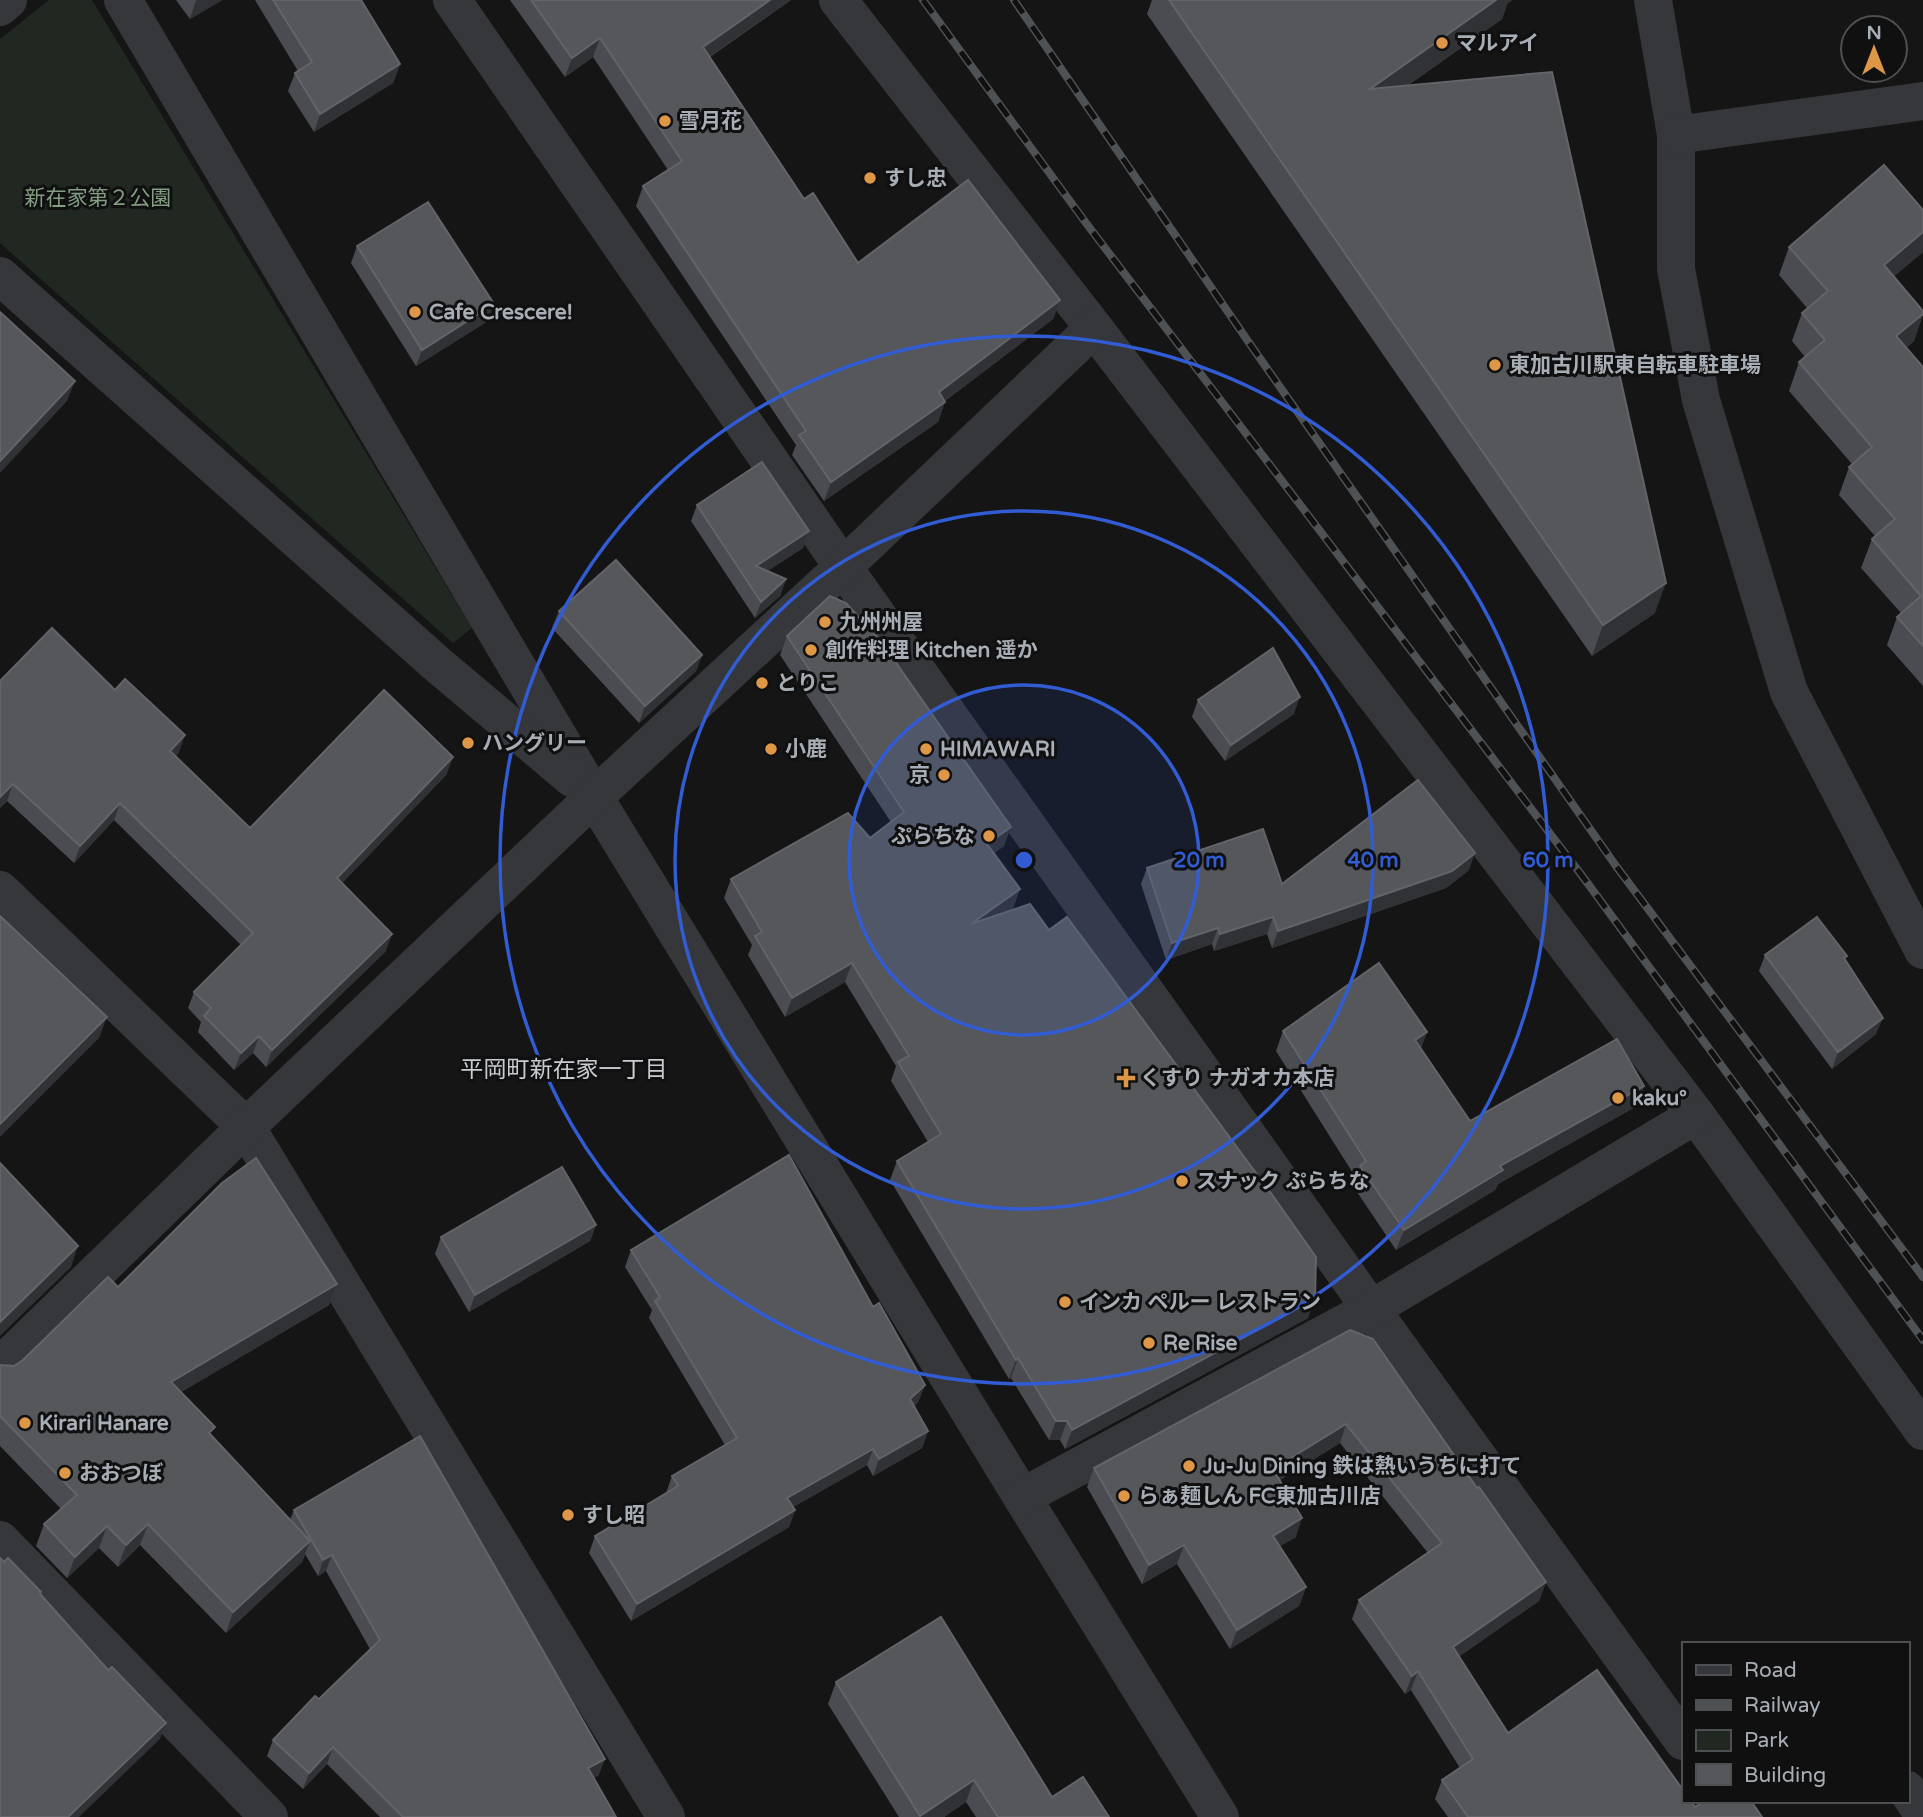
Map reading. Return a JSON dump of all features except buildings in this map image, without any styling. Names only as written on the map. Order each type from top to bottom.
[{"type":"street","points":[[0,7],[8,0]]},
{"type":"street","points":[[123,0],[594,797],[1021,1497],[1220,1817]]},
{"type":"street","points":[[452,0],[843,567],[1371,1309],[1682,1740]]},
{"type":"street","points":[[838,0],[1094,328],[1696,1115],[1923,1432]]},
{"type":"street","points":[[1653,0],[1676,135],[1676,269],[1705,414],[1789,692],[1923,950]]},
{"type":"street","points":[[1676,135],[1923,101]]},
{"type":"street","points":[[0,276],[437,664],[594,797]]},
{"type":"street","points":[[0,1366],[246,1127],[1094,328]]},
{"type":"street","points":[[0,890],[246,1127],[666,1817]]},
{"type":"street","points":[[1021,1497],[1371,1309],[1696,1115]]},
{"type":"street","points":[[0,1540],[268,1817]]},
{"type":"street","points":[[1909,1793],[1923,1814]]},
{"type":"green space","name":"新在家第２公園","points":[[49,0],[92,0],[472,628],[453,643],[0,243],[0,39]]},
{"type":"railway","points":[[923,0],[1086,223],[1583,877],[1923,1340]]},
{"type":"railway","points":[[1014,0],[1252,347],[1616,866],[1923,1277]]},
{"type":"place","name":"マルアイ","points":[[1442,43]]},
{"type":"place","name":"雪月花","points":[[665,121]]},
{"type":"place","name":"すし忠","points":[[870,178]]},
{"type":"place","name":"Cafe Crescere!","points":[[415,312]]},
{"type":"place","name":"東加古川駅東自転車駐車場","points":[[1495,365]]},
{"type":"place","name":"九州州屋","points":[[825,622]]},
{"type":"place","name":"創作料理 Kitchen 遥か","points":[[811,650]]},
{"type":"place","name":"とりこ","points":[[762,683]]},
{"type":"place","name":"ハングリー","points":[[468,743]]},
{"type":"place","name":"小鹿","points":[[771,749]]},
{"type":"place","name":"HIMAWARI","points":[[926,749]]},
{"type":"place","name":"京","points":[[944,775]]},
{"type":"place","name":"ぷらちな","points":[[989,836]]},
{"type":"place","name":"くすり ナガオカ本店","points":[[1126,1078]]},
{"type":"place","name":"kaku°","points":[[1618,1098]]},
{"type":"place","name":"スナック ぷらちな","points":[[1182,1181]]},
{"type":"place","name":"インカ ペルー レストラン","points":[[1065,1302]]},
{"type":"place","name":"Re Rise","points":[[1149,1343]]},
{"type":"place","name":"Kirari Hanare","points":[[25,1423]]},
{"type":"place","name":"Ju-Ju Dining 鉄は熱いうちに打て","points":[[1189,1466]]},
{"type":"place","name":"おおつぼ","points":[[65,1473]]},
{"type":"place","name":"らぁ麺しん FC東加古川店","points":[[1124,1496]]},
{"type":"place","name":"すし昭","points":[[568,1515]]},
{"type":"district","name":"平岡町新在家一丁目","points":[[564,1070]]}]
